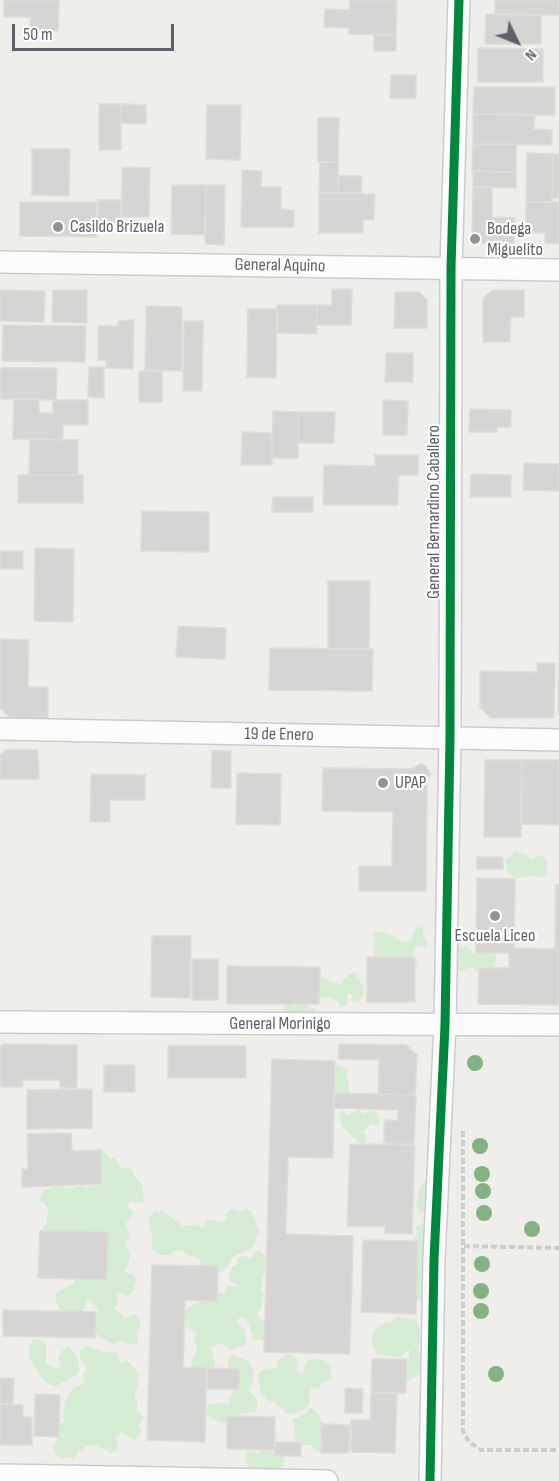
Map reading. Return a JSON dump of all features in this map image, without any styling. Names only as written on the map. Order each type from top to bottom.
[{"type":"street","name":"General Bernardino Caballero","points":[[430,1481],[434,1260],[445,1025],[450,739],[451,268],[459,0]]},
{"type":"street","name":"General Aquino","points":[[0,262],[559,270]]},
{"type":"street","name":"19 de Enero","points":[[0,729],[559,740]]},
{"type":"street","name":"General Morinigo","points":[[0,1022],[559,1025]]},
{"type":"street","points":[[0,1475],[327,1481]]},
{"type":"path","points":[[463,1131],[463,1431],[469,1442],[481,1450],[559,1450]]},
{"type":"path","points":[[464,1246],[559,1248]]},
{"type":"green space","points":[[516,851],[528,855],[530,859],[544,855],[547,865],[545,877],[516,878],[508,872],[505,860]]},
{"type":"green space","points":[[416,927],[423,928],[422,932],[427,941],[425,948],[415,947],[413,958],[418,962],[416,966],[409,967],[377,957],[373,953],[376,940],[374,934],[377,931],[392,935],[406,943],[412,938]]},
{"type":"green space","points":[[467,947],[476,955],[480,951],[493,952],[497,956],[493,968],[480,972],[473,967],[458,971],[454,966],[456,948]]},
{"type":"green space","points":[[356,972],[364,987],[363,996],[358,1002],[353,1000],[352,995],[348,993],[347,1006],[341,1006],[336,1000],[327,997],[315,999],[319,977],[339,985],[342,984],[343,978]]},
{"type":"green space","points":[[290,1003],[295,1007],[300,1003],[309,1006],[314,1009],[313,1015],[280,1013]]},
{"type":"green space","points":[[332,1066],[341,1066],[348,1073],[346,1077],[349,1092],[347,1094],[335,1094],[327,1085]]},
{"type":"green space","points":[[342,1110],[348,1115],[358,1110],[363,1114],[370,1111],[377,1112],[380,1118],[378,1126],[371,1124],[363,1131],[366,1136],[364,1144],[358,1142],[341,1126],[339,1116]]},
{"type":"green space","points":[[99,1148],[110,1159],[114,1158],[122,1168],[131,1168],[136,1178],[142,1183],[144,1200],[142,1203],[128,1203],[129,1209],[133,1212],[126,1223],[129,1235],[125,1246],[130,1257],[124,1270],[126,1273],[133,1274],[136,1283],[132,1293],[127,1296],[116,1294],[118,1303],[115,1309],[125,1318],[135,1314],[141,1323],[137,1336],[138,1343],[130,1345],[122,1341],[114,1344],[99,1337],[92,1327],[94,1312],[100,1311],[88,1299],[81,1314],[64,1312],[59,1308],[56,1293],[74,1283],[74,1278],[45,1240],[40,1238],[42,1229],[47,1223],[49,1211],[45,1203],[40,1201],[41,1195],[45,1190],[53,1187],[80,1186],[86,1188],[99,1181],[92,1152]]},
{"type":"green space","points":[[427,1178],[427,1210],[420,1214],[416,1206],[419,1191]]},
{"type":"green space","points":[[231,1209],[242,1212],[247,1209],[251,1211],[259,1230],[253,1246],[248,1251],[234,1256],[224,1271],[215,1275],[199,1271],[201,1262],[198,1257],[186,1255],[182,1251],[175,1251],[171,1255],[161,1255],[154,1252],[151,1247],[153,1242],[148,1218],[155,1211],[164,1212],[183,1227],[196,1224],[203,1228],[208,1220],[223,1222],[227,1219],[226,1213]]},
{"type":"green space","points":[[425,1223],[428,1228],[425,1298],[414,1302],[410,1245],[413,1238],[417,1236],[416,1226]]},
{"type":"green space","points":[[260,1251],[269,1259],[271,1275],[263,1274],[261,1289],[264,1295],[257,1315],[265,1323],[271,1336],[267,1340],[257,1340],[253,1337],[248,1322],[242,1316],[236,1321],[245,1330],[246,1343],[231,1350],[221,1343],[211,1348],[215,1364],[213,1371],[204,1378],[194,1371],[191,1365],[196,1353],[197,1346],[194,1342],[197,1333],[186,1327],[183,1320],[184,1308],[188,1309],[199,1303],[215,1290],[224,1295],[227,1286],[239,1287],[228,1275],[232,1267],[236,1265],[238,1258],[243,1256],[252,1258],[254,1252]]},
{"type":"green space","points":[[397,1317],[416,1320],[420,1331],[421,1342],[418,1349],[421,1356],[421,1368],[418,1376],[405,1382],[410,1349],[400,1357],[377,1354],[372,1343],[373,1332],[381,1324],[391,1322]]},
{"type":"green space","points":[[36,1339],[46,1342],[46,1363],[54,1368],[61,1367],[58,1357],[69,1346],[78,1360],[79,1370],[76,1375],[56,1386],[44,1381],[29,1358],[29,1346]]},
{"type":"green space","points":[[87,1346],[109,1353],[114,1352],[118,1355],[120,1364],[127,1361],[136,1369],[139,1378],[134,1399],[138,1402],[136,1412],[143,1417],[138,1426],[141,1430],[139,1438],[133,1440],[124,1433],[120,1433],[115,1438],[118,1444],[117,1449],[112,1453],[94,1445],[79,1451],[73,1459],[66,1457],[62,1459],[56,1455],[54,1447],[57,1440],[57,1427],[65,1421],[63,1416],[65,1402],[74,1387],[85,1384],[83,1378],[87,1369],[80,1359],[80,1350]]},
{"type":"green space","points":[[288,1354],[298,1358],[296,1368],[301,1374],[310,1359],[324,1360],[329,1363],[331,1369],[331,1376],[327,1380],[319,1387],[312,1388],[307,1408],[293,1414],[287,1414],[274,1402],[267,1400],[261,1392],[258,1377],[259,1372],[264,1369],[276,1368],[278,1360]]},
{"type":"green space","points":[[234,1355],[248,1361],[254,1372],[249,1392],[256,1398],[258,1407],[255,1412],[239,1414],[231,1425],[211,1419],[205,1412],[207,1406],[212,1404],[226,1405],[229,1403],[233,1390],[228,1374],[228,1363],[230,1357]]},
{"type":"green space","points":[[311,1407],[319,1414],[322,1423],[326,1424],[320,1438],[323,1442],[321,1453],[312,1445],[301,1445],[295,1440],[292,1418],[308,1412]]},
{"type":"green space","points":[[271,1425],[277,1436],[275,1443],[285,1461],[278,1472],[250,1470],[245,1462],[247,1453],[251,1450],[261,1454],[259,1444]]},
{"type":"building","points":[[4,0],[59,0],[58,31],[30,31],[31,17],[4,17]]},
{"type":"building","points":[[350,0],[397,0],[396,35],[349,34],[349,28],[324,27],[325,9],[349,10]]},
{"type":"building","points":[[495,0],[559,0],[559,15],[495,14]]},
{"type":"building","points":[[486,14],[541,15],[541,44],[485,44]]},
{"type":"building","points":[[374,35],[396,35],[396,51],[374,51]]},
{"type":"building","points":[[478,48],[543,49],[543,82],[478,82]]},
{"type":"building","points":[[391,75],[416,75],[416,98],[390,98]]},
{"type":"building","points":[[474,87],[555,87],[555,115],[473,114]]},
{"type":"building","points":[[99,104],[121,104],[121,150],[99,150]]},
{"type":"building","points":[[121,104],[146,105],[146,124],[121,123]]},
{"type":"building","points":[[207,105],[241,105],[240,160],[206,159]]},
{"type":"building","points":[[473,114],[535,115],[534,129],[552,130],[552,145],[473,144]]},
{"type":"building","points":[[318,118],[339,118],[338,162],[318,162]]},
{"type":"building","points":[[473,144],[516,144],[516,172],[472,171]]},
{"type":"building","points":[[32,149],[70,149],[69,196],[32,195]]},
{"type":"building","points":[[527,153],[553,154],[552,202],[526,202]]},
{"type":"building","points":[[553,154],[559,154],[559,198],[552,198]]},
{"type":"building","points":[[320,162],[338,162],[338,193],[319,193]]},
{"type":"building","points":[[122,167],[150,168],[149,217],[121,217]]},
{"type":"building","points":[[242,170],[262,171],[261,187],[281,187],[281,209],[294,210],[294,227],[241,227]]},
{"type":"building","points":[[473,171],[516,172],[516,188],[473,187]]},
{"type":"building","points":[[338,176],[362,176],[361,193],[338,193]]},
{"type":"building","points":[[172,185],[206,185],[205,235],[171,234]]},
{"type":"building","points":[[206,185],[225,185],[224,245],[205,244]]},
{"type":"building","points":[[473,187],[492,188],[492,217],[515,218],[514,244],[472,243]]},
{"type":"building","points":[[319,193],[375,194],[374,220],[363,220],[363,233],[319,233]]},
{"type":"building","points":[[98,200],[122,200],[121,224],[97,223]]},
{"type":"building","name":"Casildo Brizuela","points":[[20,202],[97,202],[96,237],[20,236]]},
{"type":"building","points":[[526,202],[559,202],[559,244],[545,243],[545,233],[526,233]]},
{"type":"building","points":[[332,289],[352,289],[351,325],[317,325],[317,305],[332,305]]},
{"type":"building","points":[[0,290],[45,291],[44,322],[0,321]]},
{"type":"building","points":[[53,290],[87,290],[87,323],[52,322]]},
{"type":"building","points":[[493,290],[524,290],[524,317],[511,317],[510,342],[483,342],[483,298]]},
{"type":"building","points":[[395,292],[419,292],[427,300],[427,328],[394,328]]},
{"type":"building","points":[[277,305],[317,305],[317,334],[277,333]]},
{"type":"building","points":[[146,306],[182,307],[182,371],[145,370]]},
{"type":"building","points":[[248,309],[277,309],[276,378],[247,377]]},
{"type":"building","points":[[134,320],[133,369],[106,368],[106,360],[98,360],[98,326],[118,326],[118,321]]},
{"type":"building","points":[[184,321],[203,321],[202,391],[183,391]]},
{"type":"building","points":[[3,325],[86,326],[85,362],[2,361]]},
{"type":"building","points":[[386,353],[413,353],[413,382],[385,382]]},
{"type":"building","points":[[89,367],[104,367],[104,398],[88,397]]},
{"type":"building","points":[[0,368],[57,368],[56,400],[0,399]]},
{"type":"building","points":[[139,371],[162,371],[162,402],[139,402]]},
{"type":"building","points":[[14,399],[39,399],[39,413],[53,413],[53,400],[88,400],[88,425],[63,425],[63,440],[13,439]]},
{"type":"building","points":[[383,400],[408,401],[407,435],[383,435]]},
{"type":"building","points":[[470,409],[511,410],[511,427],[497,427],[497,432],[469,432]]},
{"type":"building","points":[[273,411],[298,412],[298,458],[272,458]]},
{"type":"building","points":[[298,412],[335,412],[334,443],[298,443]]},
{"type":"building","points":[[242,432],[272,433],[272,465],[241,465]]},
{"type":"building","points":[[30,439],[78,440],[78,475],[29,475]]},
{"type":"building","points":[[375,455],[418,455],[418,475],[399,475],[398,505],[323,505],[324,465],[375,466]]},
{"type":"building","points":[[524,463],[559,464],[559,491],[523,490]]},
{"type":"building","points":[[471,474],[511,475],[511,497],[470,497]]},
{"type":"building","points":[[18,475],[83,475],[83,503],[18,503]]},
{"type":"building","points":[[273,497],[313,497],[313,512],[272,512]]},
{"type":"building","points":[[142,511],[209,512],[209,552],[141,551]]},
{"type":"building","points":[[35,548],[74,549],[73,622],[34,621]]},
{"type":"building","points":[[0,551],[23,551],[23,569],[0,569]]},
{"type":"building","points":[[328,581],[370,581],[369,649],[328,649]]},
{"type":"building","points":[[178,626],[226,628],[225,659],[176,657]]},
{"type":"building","points":[[0,639],[29,640],[28,687],[48,687],[48,720],[12,720],[0,708]]},
{"type":"building","points":[[559,645],[559,715],[558,715]]},
{"type":"building","points":[[270,648],[373,649],[372,691],[269,690]]},
{"type":"building","points":[[537,663],[555,663],[554,718],[491,718],[480,707],[480,671],[537,672]]},
{"type":"building","points":[[5,750],[38,750],[39,779],[0,779],[0,755]]},
{"type":"building","points":[[212,751],[231,751],[231,788],[211,788]]},
{"type":"building","points":[[485,760],[522,760],[521,837],[484,837]]},
{"type":"building","points":[[522,760],[559,760],[559,825],[521,824]]},
{"type":"building","points":[[420,764],[425,765],[431,774],[427,782],[426,891],[359,891],[359,866],[392,866],[393,812],[322,811],[323,768],[411,769]]},
{"type":"building","points":[[237,773],[281,774],[280,825],[236,824]]},
{"type":"building","points":[[91,774],[145,775],[145,800],[110,800],[110,822],[90,822]]},
{"type":"building","points":[[477,857],[503,857],[503,869],[477,869]]},
{"type":"building","name":"Escuela Liceo","points":[[477,878],[515,879],[514,948],[555,949],[556,885],[559,885],[559,1005],[478,1004],[479,968],[509,968],[509,953],[476,953]]},
{"type":"building","points":[[152,936],[191,936],[190,998],[151,997]]},
{"type":"building","points":[[367,957],[415,957],[415,1002],[367,1002]]},
{"type":"building","points":[[192,959],[218,959],[218,1000],[192,1000]]},
{"type":"building","points":[[227,966],[320,967],[319,1004],[227,1004]]},
{"type":"building","points":[[3,1044],[77,1045],[77,1088],[60,1088],[60,1080],[23,1080],[23,1087],[0,1087],[0,1048]]},
{"type":"building","points":[[339,1044],[406,1045],[417,1055],[415,1095],[378,1094],[379,1060],[338,1059]]},
{"type":"building","points":[[168,1046],[246,1046],[246,1078],[168,1078]]},
{"type":"building","points":[[272,1059],[335,1061],[333,1158],[288,1157],[286,1234],[353,1236],[350,1354],[264,1352]]},
{"type":"building","points":[[104,1065],[135,1065],[135,1092],[104,1092]]},
{"type":"building","points":[[92,1089],[92,1128],[27,1129],[27,1090]]},
{"type":"building","points":[[334,1093],[416,1095],[414,1144],[384,1144],[384,1120],[398,1121],[398,1110],[334,1108]]},
{"type":"building","points":[[71,1133],[72,1151],[101,1150],[102,1184],[22,1187],[22,1169],[28,1169],[27,1134]]},
{"type":"building","points":[[350,1144],[415,1145],[412,1234],[385,1233],[385,1226],[347,1226]]},
{"type":"building","points":[[40,1231],[108,1232],[107,1280],[38,1278]]},
{"type":"building","points":[[363,1240],[418,1241],[416,1314],[361,1312]]},
{"type":"building","points":[[152,1265],[218,1266],[217,1301],[185,1300],[183,1367],[207,1368],[205,1442],[147,1440]]},
{"type":"building","points":[[3,1310],[96,1312],[95,1338],[3,1336]]},
{"type":"building","points":[[372,1359],[407,1359],[406,1393],[371,1393]]},
{"type":"building","points":[[207,1368],[240,1369],[239,1389],[207,1389]]},
{"type":"building","points":[[0,1378],[14,1378],[13,1404],[0,1404]]},
{"type":"building","points":[[345,1388],[363,1389],[362,1413],[345,1413]]},
{"type":"building","points":[[371,1393],[397,1394],[395,1453],[351,1452],[351,1420],[370,1420]]},
{"type":"building","points":[[35,1394],[60,1395],[59,1437],[34,1436]]},
{"type":"building","points":[[0,1404],[23,1405],[23,1417],[32,1417],[32,1445],[0,1445]]},
{"type":"building","points":[[227,1416],[275,1417],[274,1450],[227,1449]]},
{"type":"building","points":[[321,1424],[350,1425],[349,1453],[321,1453]]},
{"type":"building","points":[[275,1442],[301,1442],[301,1456],[274,1456]]},
{"type":"cycle path","points":[[430,1481],[434,1260],[445,1025],[450,739],[451,268],[459,0]]},
{"type":"place","name":"Casildo Brizuela","points":[[58,227]]},
{"type":"place","name":"Bodega Miguelito","points":[[475,239]]},
{"type":"place","name":"UPAP","points":[[383,783]]},
{"type":"place","name":"Escuela Liceo","points":[[495,916]]}]
